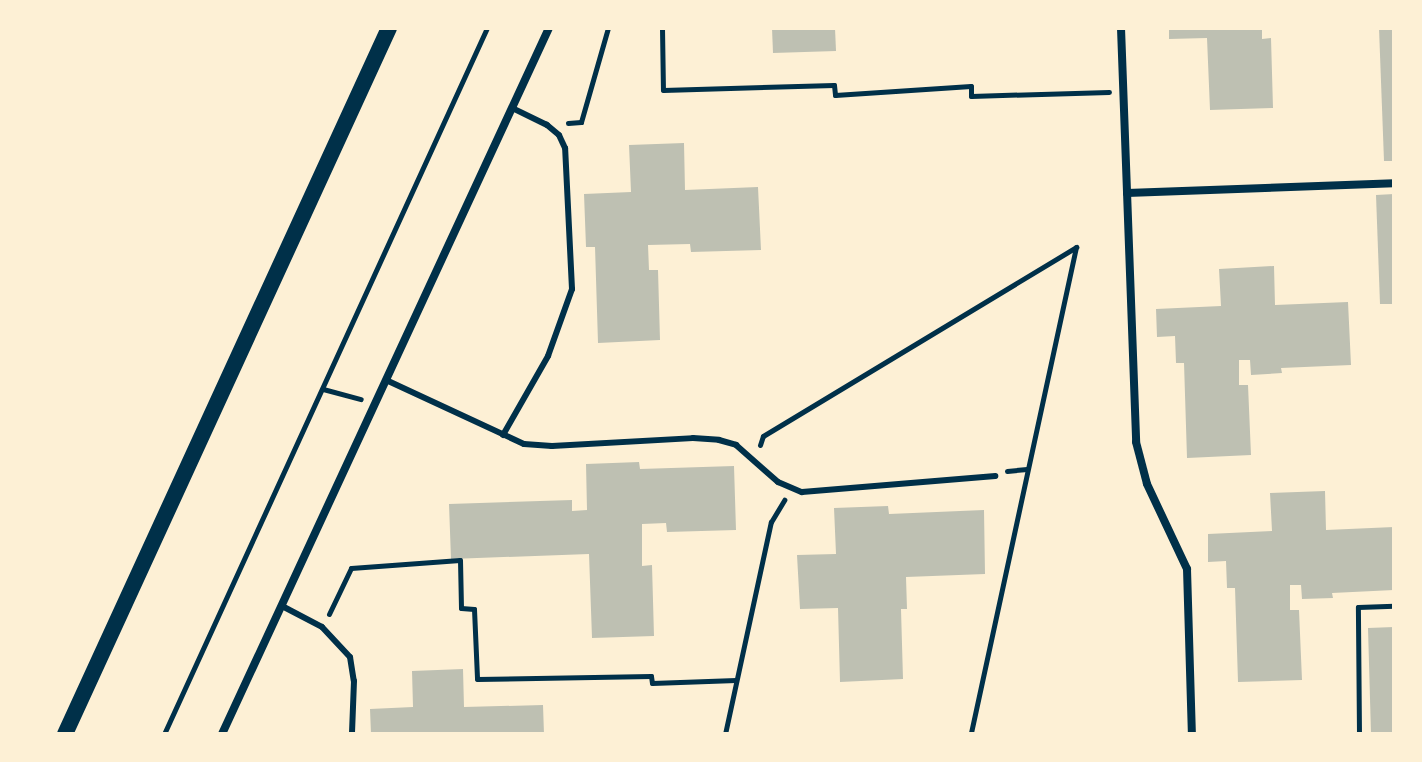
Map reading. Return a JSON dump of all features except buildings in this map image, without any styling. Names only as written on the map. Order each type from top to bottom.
[{"type":"main road","points":[[65,734],[389,28]]},
{"type":"street","points":[[222,734],[549,28]]},
{"type":"street","points":[[1121,28],[1136,442],[1147,484],[1187,569],[1192,734]]},
{"type":"street","points":[[1127,193],[1394,183]]},
{"type":"lane","points":[[503,435],[548,356],[572,289],[565,148],[559,135],[547,125],[512,108]]},
{"type":"lane","points":[[386,380],[524,444],[552,446],[693,438],[719,440],[736,445],[790,490],[813,492],[995,476]]},
{"type":"lane","points":[[282,606],[322,627],[350,657],[354,681],[352,734]]},
{"type":"path","points":[[164,734],[487,28]]},
{"type":"path","points":[[547,125],[581,122],[608,28]]},
{"type":"path","points":[[662,28],[663,90],[834,85],[835,95],[971,86],[971,96],[1124,92]]},
{"type":"path","points":[[754,461],[763,436],[1076,247],[971,734]]},
{"type":"path","points":[[323,389],[376,403]]},
{"type":"path","points":[[725,734],[771,522],[790,490]]},
{"type":"path","points":[[322,627],[351,568],[460,560],[461,608],[474,609],[477,679],[651,676],[652,683],[736,680]]},
{"type":"path","points":[[1359,734],[1358,607],[1394,606]]}]
